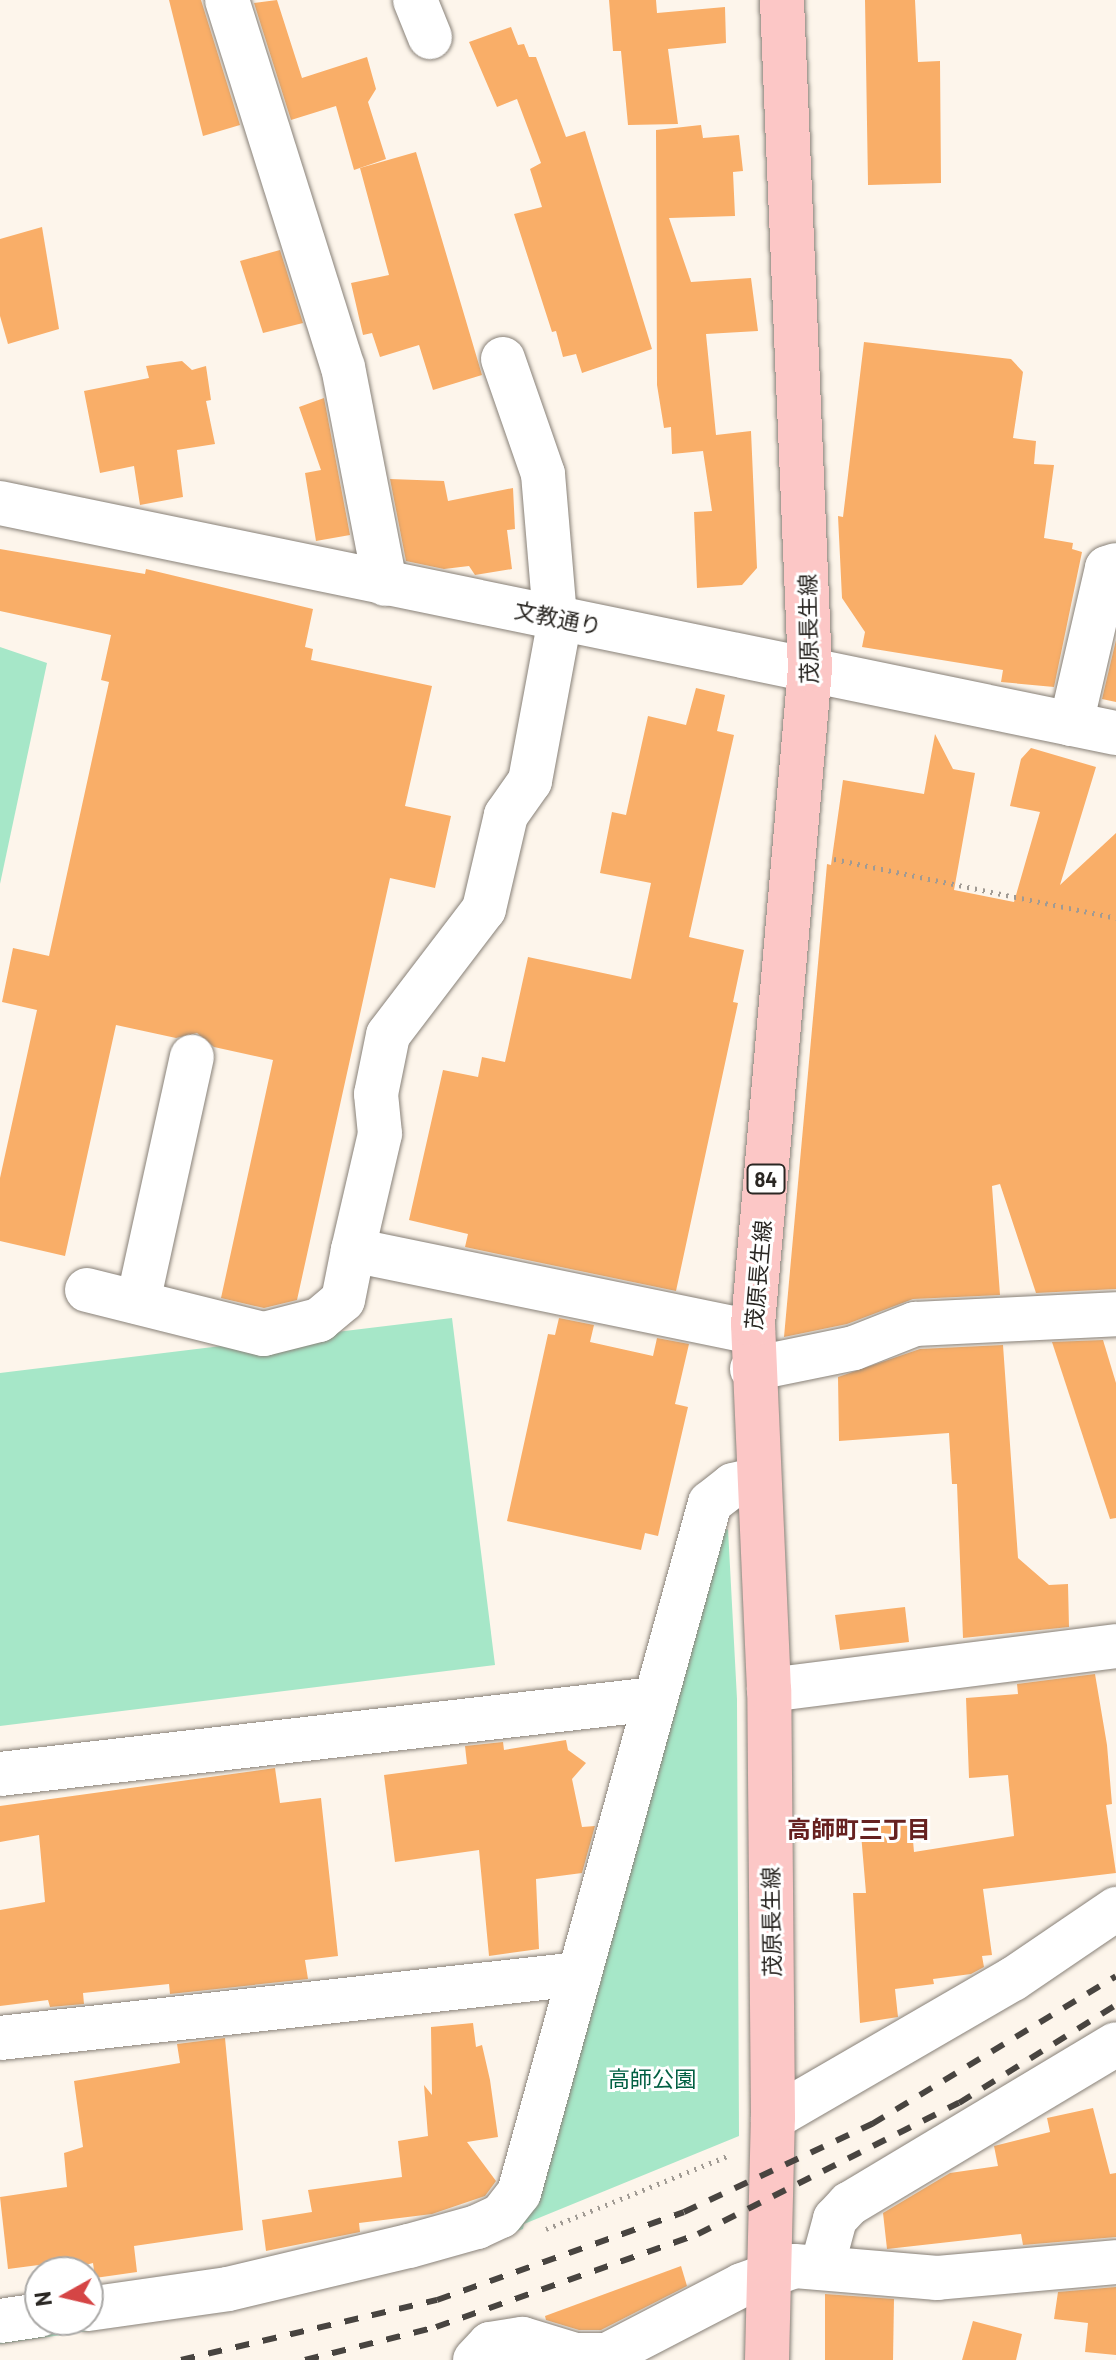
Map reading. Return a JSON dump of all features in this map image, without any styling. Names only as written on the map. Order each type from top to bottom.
[{"type":"main road","name":"茂原長生線","points":[[767,2360],[773,2118],[769,1690],[752,1350],[810,669],[782,0]]},
{"type":"street","points":[[227,0],[343,367],[385,584]]},
{"type":"street","points":[[87,1290],[264,1334],[319,1320],[343,1300],[380,1134],[376,1094],[388,1035],[484,909],[506,815],[530,781],[557,618],[543,474],[503,359]]},
{"type":"street","name":"文教通り","points":[[0,503],[1116,733]]},
{"type":"street","points":[[1071,724],[1107,568],[1116,565]]},
{"type":"street","points":[[138,1302],[192,1057]]},
{"type":"street","points":[[353,1250],[752,1350],[854,1348],[915,1324],[1116,1314]]},
{"type":"street","points":[[104,2306],[281,2278],[437,2239],[501,2216],[519,2193],[710,1503],[733,1485],[758,1479]]},
{"type":"street","points":[[769,1690],[1116,1646]]},
{"type":"street","points":[[0,1774],[654,1699]]},
{"type":"street","points":[[773,2118],[1013,1979],[1116,1909]]},
{"type":"street","points":[[0,2038],[579,1974]]},
{"type":"street","points":[[822,2267],[835,2219],[849,2204],[1116,2044]]},
{"type":"street","points":[[475,2360],[490,2344],[523,2339],[575,2355],[607,2355],[769,2275],[795,2266],[937,2278],[1116,2262]]},
{"type":"street","points":[[0,2321],[24,2317]]},
{"type":"path","points":[[821,857],[1116,918]]},
{"type":"green space","points":[[0,647],[47,663],[0,884]]},
{"type":"green space","points":[[452,1318],[495,1665],[0,1726],[0,1373]]},
{"type":"green space","name":"高師公園","points":[[728,1529],[737,1699],[739,2136],[524,2224],[523,2229],[449,2254],[224,2311],[104,2329],[104,2318],[525,2221],[714,1537]]},
{"type":"green space","name":"高師公園","points":[[24,2327],[24,2336],[54,2336],[0,2344],[0,2330]]},
{"type":"building","points":[[169,0],[201,0],[240,125],[203,136]]},
{"type":"building","points":[[277,0],[302,78],[367,57],[376,89],[368,102],[386,159],[354,170],[336,106],[291,120],[254,3]]},
{"type":"building","points":[[609,0],[656,0],[657,13],[725,7],[726,43],[668,49],[678,124],[628,125],[621,51],[613,51]]},
{"type":"building","points":[[865,0],[915,0],[918,62],[940,61],[941,183],[868,185]]},
{"type":"building","points":[[511,27],[518,45],[524,44],[529,57],[536,57],[566,137],[585,131],[652,349],[582,373],[576,354],[563,357],[556,331],[552,332],[514,214],[542,207],[530,169],[541,163],[517,99],[497,107],[469,42]]},
{"type":"building","points":[[701,125],[703,138],[739,135],[743,171],[733,172],[735,216],[669,218],[691,282],[751,278],[758,331],[706,334],[716,435],[751,431],[757,568],[742,585],[697,588],[694,512],[712,511],[703,451],[672,454],[671,427],[664,428],[657,385],[656,130]]},
{"type":"building","points":[[416,152],[482,375],[433,390],[419,345],[380,357],[372,333],[363,335],[351,283],[389,275],[360,168]]},
{"type":"building","points":[[42,227],[59,329],[8,344],[0,316],[0,239]]},
{"type":"building","points":[[280,250],[303,323],[263,333],[240,261]]},
{"type":"building","points":[[864,342],[1011,359],[1023,372],[1013,438],[1036,441],[1034,464],[1054,465],[1044,538],[1073,543],[1072,549],[1082,552],[1054,687],[1001,682],[1003,670],[862,647],[865,632],[842,598],[838,516],[843,517]]},
{"type":"building","points":[[182,361],[192,370],[206,366],[211,400],[206,401],[215,444],[177,450],[183,497],[140,505],[134,466],[100,473],[84,391],[149,378],[146,366]]},
{"type":"building","points":[[324,398],[350,535],[316,541],[305,473],[321,470],[299,407]]},
{"type":"building","points":[[390,479],[444,481],[448,501],[513,488],[515,529],[507,530],[512,569],[475,575],[469,566],[444,569],[406,561]]},
{"type":"building","points":[[0,549],[145,574],[146,569],[313,609],[305,647],[313,649],[311,660],[432,686],[405,806],[451,816],[435,888],[390,878],[297,1300],[264,1308],[221,1298],[273,1060],[214,1047],[197,1033],[176,1038],[116,1025],[65,1256],[0,1241],[0,1178],[37,1010],[2,1002],[13,948],[49,956],[109,682],[101,680],[111,635],[0,611]]},
{"type":"building","points":[[1116,640],[1116,702],[1102,699]]},
{"type":"building","points":[[696,688],[725,695],[717,731],[734,735],[689,937],[744,950],[733,1002],[738,1003],[676,1291],[465,1247],[468,1234],[409,1220],[443,1070],[478,1077],[482,1057],[505,1062],[528,957],[631,979],[651,883],[600,873],[612,812],[626,815],[648,716],[686,725]]},
{"type":"building","points":[[935,734],[953,769],[975,773],[954,890],[1014,902],[1040,812],[1010,806],[1021,759],[1031,748],[1096,767],[1060,885],[1116,833],[1116,1289],[1036,1293],[1000,1184],[992,1186],[1000,1295],[913,1299],[847,1324],[784,1337],[827,864],[831,865],[843,780],[924,794]]},
{"type":"building","points":[[559,1318],[594,1325],[590,1342],[653,1356],[657,1338],[689,1344],[675,1404],[688,1407],[658,1536],[645,1533],[641,1550],[507,1521],[548,1334],[555,1335]]},
{"type":"building","points":[[1103,1340],[1116,1383],[1116,1518],[1110,1519],[1052,1342]]},
{"type":"building","points":[[1003,1345],[1018,1558],[1049,1585],[1068,1584],[1069,1627],[963,1638],[957,1484],[952,1484],[949,1433],[839,1441],[838,1377],[920,1349]]},
{"type":"building","points":[[905,1607],[909,1642],[840,1650],[835,1615]]},
{"type":"building","points":[[1095,1674],[1107,1745],[1112,1804],[1106,1805],[1116,1873],[983,1889],[992,1955],[982,1956],[984,1967],[971,1974],[933,1979],[934,1984],[895,1989],[898,2017],[860,2023],[853,1893],[866,1893],[860,1822],[911,1818],[914,1852],[1014,1836],[1008,1775],[969,1778],[966,1698],[1018,1694],[1017,1684]]},
{"type":"building","points":[[566,1740],[568,1750],[586,1763],[572,1779],[582,1827],[595,1826],[582,1873],[536,1879],[539,1949],[489,1956],[479,1850],[395,1862],[384,1775],[467,1764],[465,1746],[503,1742],[504,1750]]},
{"type":"building","points":[[275,1768],[280,1803],[321,1798],[338,1956],[305,1960],[308,1979],[170,1994],[169,1984],[83,1993],[84,2004],[50,2007],[48,2000],[0,2006],[0,1910],[45,1902],[39,1835],[0,1842],[0,1806]]},
{"type":"building","points":[[473,2023],[476,2047],[482,2045],[490,2080],[498,2137],[467,2142],[496,2181],[485,2196],[432,2214],[359,2223],[360,2232],[266,2251],[262,2220],[312,2212],[308,2190],[402,2177],[398,2141],[428,2136],[424,2085],[432,2095],[431,2027]]},
{"type":"building","points":[[225,2038],[243,2230],[134,2246],[137,2272],[104,2277],[104,2256],[24,2256],[24,2267],[8,2269],[0,2197],[67,2187],[64,2153],[83,2147],[74,2081],[180,2063],[177,2044]]},
{"type":"building","points":[[1093,2108],[1110,2174],[1116,2173],[1116,2237],[1023,2245],[1021,2234],[887,2249],[883,2213],[950,2173],[998,2166],[994,2146],[1050,2132],[1047,2118]]},
{"type":"building","points":[[681,2266],[687,2286],[601,2330],[579,2330],[546,2320],[545,2316]]},
{"type":"building","points":[[1116,2287],[1116,2355],[1085,2352],[1088,2323],[1054,2319],[1058,2292]]},
{"type":"building","points":[[825,2294],[894,2299],[893,2360],[825,2360]]},
{"type":"building","points":[[973,2321],[1022,2334],[1016,2360],[962,2360]]},
{"type":"railway","points":[[181,2360],[437,2300],[684,2212],[872,2124],[1116,1976]]},
{"type":"railway","points":[[305,2360],[436,2327],[698,2234],[959,2103],[1116,2005]]},
{"type":"district","name":"高師町三丁目","points":[[859,1829]]}]
